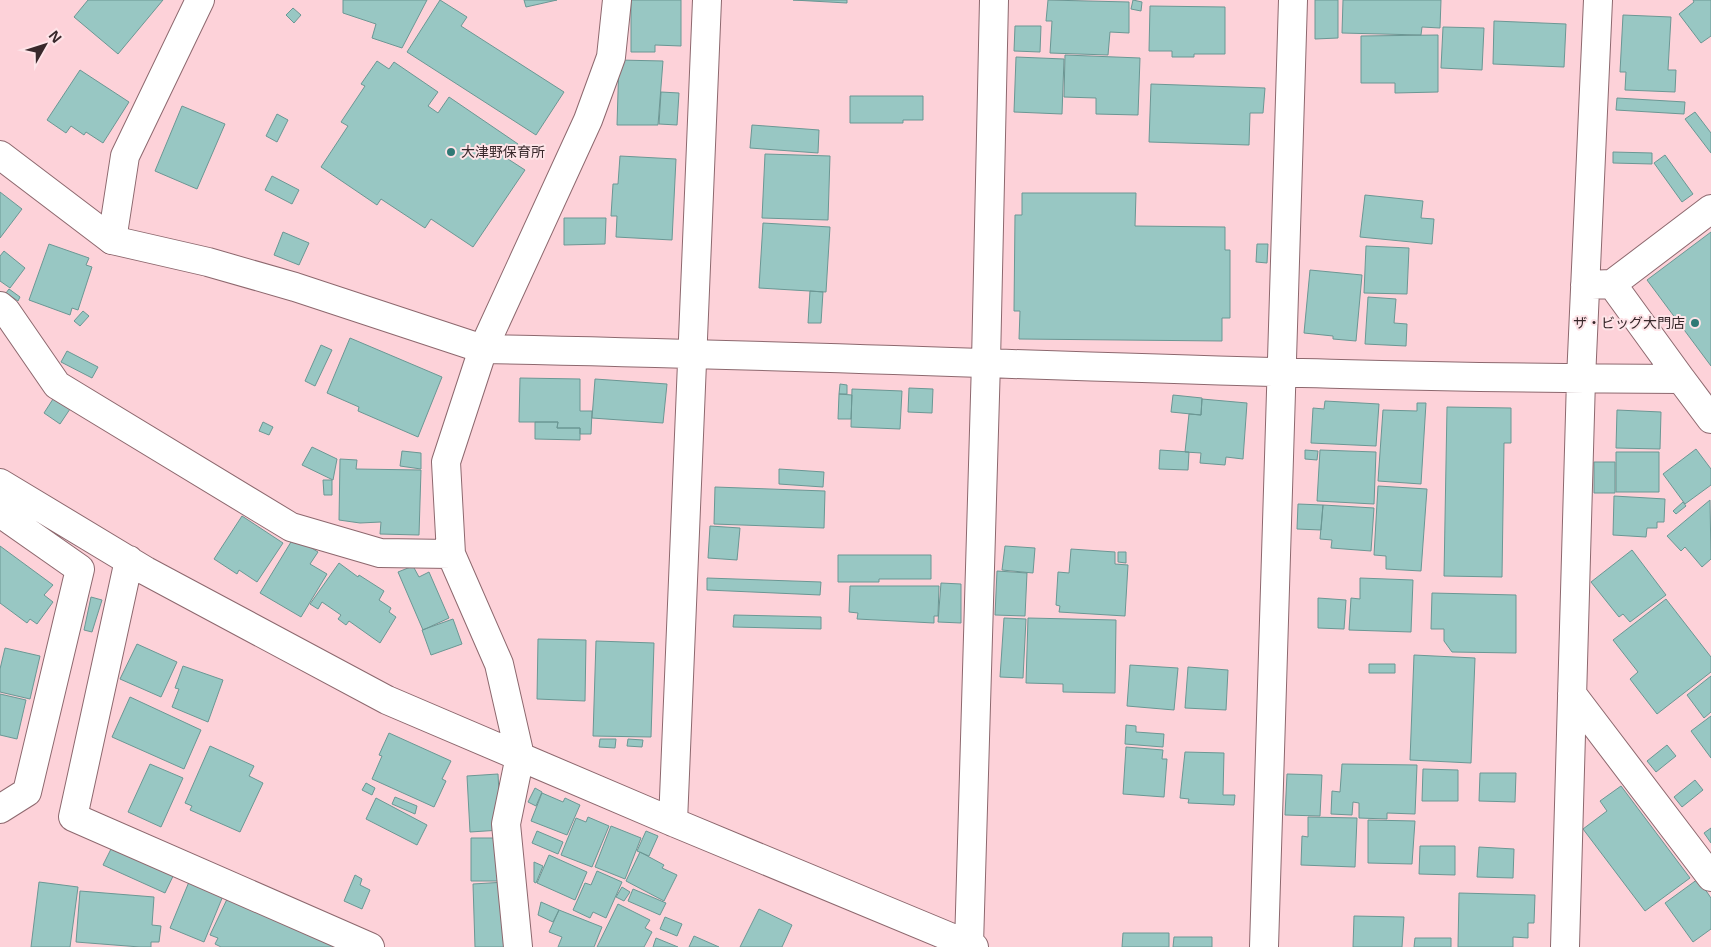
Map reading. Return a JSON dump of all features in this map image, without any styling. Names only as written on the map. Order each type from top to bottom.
[{"type":"street","points":[[112,240],[126,156],[200,0]]},
{"type":"street","points":[[518,947],[506,824],[520,756],[499,664],[451,554],[446,462],[483,349],[588,120],[611,57],[617,0]]},
{"type":"street","points":[[673,822],[707,0]]},
{"type":"street","points":[[0,483],[146,571],[387,700],[971,946],[994,0]]},
{"type":"street","points":[[1264,947],[1293,0]]},
{"type":"street","points":[[1564,947],[1581,378],[1598,0]]},
{"type":"street","points":[[0,155],[112,240],[234,269],[295,287],[483,349],[692,352],[1282,372],[1681,379]]},
{"type":"street","points":[[1585,285],[1612,284],[1711,209]]},
{"type":"street","points":[[1612,284],[1711,419]]},
{"type":"street","points":[[0,306],[6,311],[57,385],[291,527],[380,553],[451,554]]},
{"type":"street","points":[[0,513],[80,569],[27,792],[0,809]]},
{"type":"street","points":[[129,560],[73,818],[370,947]]},
{"type":"street","points":[[1572,694],[1711,876]]},
{"type":"building","points":[[88,0],[163,0],[118,54],[74,17]]},
{"type":"building","points":[[343,0],[427,0],[402,48],[372,38],[376,24],[343,13]]},
{"type":"building","points":[[440,0],[467,17],[461,26],[564,92],[536,135],[407,52]]},
{"type":"building","points":[[524,0],[557,0],[526,7]]},
{"type":"building","points":[[631,0],[681,0],[681,46],[655,45],[655,52],[631,52]]},
{"type":"building","points":[[793,0],[847,0],[847,3]]},
{"type":"building","points":[[1048,0],[1129,2],[1129,33],[1110,32],[1108,55],[1050,53],[1052,21],[1046,21]]},
{"type":"building","points":[[1133,0],[1142,2],[1141,11],[1131,9]]},
{"type":"building","points":[[1315,0],[1338,0],[1338,38],[1315,39]]},
{"type":"building","points":[[1343,0],[1441,0],[1440,28],[1422,27],[1421,35],[1342,33]]},
{"type":"building","points":[[1693,0],[1711,0],[1711,36],[1701,43],[1679,14],[1694,2]]},
{"type":"building","points":[[1150,6],[1225,7],[1225,54],[1194,54],[1194,57],[1172,57],[1172,51],[1149,51]]},
{"type":"building","points":[[293,8],[301,15],[294,23],[286,15]]},
{"type":"building","points":[[1623,15],[1671,17],[1668,70],[1676,70],[1675,92],[1625,90],[1626,72],[1620,72]]},
{"type":"building","points":[[1494,21],[1566,24],[1564,67],[1493,64]]},
{"type":"building","points":[[1015,26],[1041,26],[1040,52],[1014,51]]},
{"type":"building","points":[[1443,27],[1484,28],[1482,70],[1441,68]]},
{"type":"building","points":[[1438,35],[1438,92],[1395,93],[1395,83],[1361,83],[1361,36]]},
{"type":"building","points":[[1065,55],[1140,58],[1138,115],[1096,114],[1096,98],[1064,97]]},
{"type":"building","points":[[1016,57],[1064,59],[1062,114],[1014,112]]},
{"type":"building","points":[[619,60],[663,61],[658,125],[617,125]]},
{"type":"building","points":[[377,61],[389,69],[394,62],[438,92],[428,106],[438,113],[449,97],[518,144],[508,159],[525,170],[473,247],[431,219],[425,228],[381,199],[377,205],[321,167],[348,126],[341,122],[365,86],[361,84]]},
{"type":"building","points":[[80,70],[129,102],[103,143],[86,132],[84,135],[71,126],[66,133],[47,120]]},
{"type":"building","points":[[1151,84],[1265,88],[1263,113],[1250,113],[1249,145],[1149,142]]},
{"type":"building","points":[[661,92],[679,93],[677,125],[659,124]]},
{"type":"building","points":[[850,96],[923,96],[923,120],[903,120],[903,123],[850,123]]},
{"type":"building","points":[[1617,98],[1685,102],[1684,114],[1616,110]]},
{"type":"building","points":[[182,106],[225,124],[197,189],[155,171]]},
{"type":"building","points":[[1695,112],[1711,133],[1711,153],[1685,119]]},
{"type":"building","points":[[277,114],[288,120],[277,142],[266,136]]},
{"type":"building","points":[[752,125],[819,130],[818,153],[750,148]]},
{"type":"building","points":[[1613,152],[1652,153],[1652,164],[1613,163]]},
{"type":"building","points":[[765,154],[830,156],[828,220],[762,218]]},
{"type":"building","points":[[1665,155],[1693,194],[1682,202],[1654,163]]},
{"type":"building","points":[[620,156],[676,159],[672,240],[616,237],[617,216],[611,216],[613,184],[618,184]]},
{"type":"building","points":[[272,176],[299,190],[292,204],[265,190]]},
{"type":"building","points":[[0,192],[22,209],[0,238]]},
{"type":"building","points":[[1022,193],[1136,193],[1135,226],[1225,227],[1225,250],[1230,250],[1230,318],[1222,318],[1222,341],[1019,339],[1020,311],[1014,311],[1015,215],[1022,215]]},
{"type":"building","points":[[1365,195],[1423,201],[1421,218],[1434,219],[1432,244],[1360,237]]},
{"type":"building","points":[[564,218],[606,218],[605,244],[564,245]]},
{"type":"building","points":[[763,223],[830,227],[826,292],[759,288]]},
{"type":"building","points":[[283,232],[309,243],[299,265],[274,255]]},
{"type":"building","name":"ザ・ビッグ大門店","points":[[1711,232],[1711,366],[1647,280]]},
{"type":"building","points":[[49,244],[89,258],[86,265],[92,267],[78,310],[72,308],[70,315],[29,300]]},
{"type":"building","points":[[1257,244],[1268,244],[1267,263],[1256,262]]},
{"type":"building","points":[[1366,246],[1409,248],[1407,294],[1364,293]]},
{"type":"building","points":[[4,251],[25,268],[10,288],[0,281],[0,256]]},
{"type":"building","points":[[1310,270],[1362,275],[1356,341],[1333,339],[1333,336],[1304,333]]},
{"type":"building","points":[[9,289],[20,297],[18,301],[6,293]]},
{"type":"building","points":[[810,291],[823,292],[821,323],[808,323]]},
{"type":"building","points":[[1368,297],[1396,299],[1394,323],[1407,324],[1406,346],[1365,344]]},
{"type":"building","points":[[83,311],[89,316],[80,326],[74,321]]},
{"type":"building","points":[[350,338],[442,377],[418,437],[358,411],[359,407],[327,393]]},
{"type":"building","points":[[321,345],[332,350],[315,386],[305,381]]},
{"type":"building","points":[[67,351],[98,367],[92,378],[61,362]]},
{"type":"building","points":[[520,378],[580,379],[580,411],[592,411],[591,434],[580,434],[580,428],[557,428],[558,422],[519,422]]},
{"type":"building","points":[[595,379],[667,384],[663,423],[592,418]]},
{"type":"building","points":[[840,384],[847,385],[847,394],[839,394]]},
{"type":"building","points":[[909,388],[933,389],[932,413],[908,412]]},
{"type":"building","points":[[852,389],[902,391],[900,429],[851,427]]},
{"type":"building","points":[[839,394],[852,395],[851,419],[838,419]]},
{"type":"building","points":[[1173,395],[1202,398],[1201,415],[1171,412]]},
{"type":"building","points":[[53,399],[70,409],[60,424],[44,413]]},
{"type":"building","points":[[1202,399],[1247,403],[1243,459],[1226,457],[1225,465],[1200,463],[1201,453],[1185,452],[1189,414],[1201,415]]},
{"type":"building","points":[[1325,401],[1379,404],[1376,446],[1311,443],[1313,408],[1324,409]]},
{"type":"building","points":[[1417,403],[1426,403],[1421,484],[1378,481],[1383,410],[1417,411]]},
{"type":"building","points":[[1447,407],[1511,408],[1511,443],[1504,443],[1502,577],[1444,576]]},
{"type":"building","points":[[1617,410],[1661,412],[1660,449],[1616,448]]},
{"type":"building","points":[[263,422],[273,427],[269,435],[259,431]]},
{"type":"building","points":[[535,422],[558,422],[557,428],[580,428],[580,440],[535,439]]},
{"type":"building","points":[[312,447],[337,459],[333,480],[302,465]]},
{"type":"building","points":[[1696,449],[1711,469],[1711,485],[1685,504],[1663,474]]},
{"type":"building","points":[[1160,450],[1189,452],[1188,470],[1159,469]]},
{"type":"building","points":[[1305,450],[1318,451],[1317,460],[1305,459]]},
{"type":"building","points":[[1320,450],[1376,452],[1374,504],[1317,501]]},
{"type":"building","points":[[402,451],[421,453],[421,469],[400,466]]},
{"type":"building","points":[[1616,452],[1659,452],[1659,492],[1616,492]]},
{"type":"building","points":[[340,459],[357,460],[356,469],[421,470],[419,535],[380,534],[381,522],[360,523],[339,520]]},
{"type":"building","points":[[1594,462],[1615,462],[1615,493],[1594,493]]},
{"type":"building","points":[[779,469],[824,472],[823,487],[779,484]]},
{"type":"building","points":[[323,480],[332,480],[332,495],[324,495]]},
{"type":"building","points":[[1378,486],[1427,489],[1421,571],[1386,569],[1386,556],[1374,555]]},
{"type":"building","points":[[715,487],[825,491],[824,528],[714,524]]},
{"type":"building","points":[[1614,496],[1665,499],[1664,522],[1657,522],[1657,528],[1647,528],[1646,537],[1613,535]]},
{"type":"building","points":[[1710,500],[1711,559],[1702,567],[1685,547],[1681,551],[1667,536]]},
{"type":"building","points":[[1683,502],[1686,506],[1676,514],[1673,511]]},
{"type":"building","points":[[1298,504],[1323,505],[1321,530],[1297,529]]},
{"type":"building","points":[[1323,505],[1374,508],[1371,551],[1331,548],[1332,540],[1320,539]]},
{"type":"building","points":[[242,516],[283,543],[257,582],[239,570],[237,574],[214,559]]},
{"type":"building","points":[[710,526],[740,528],[737,560],[708,558]]},
{"type":"building","points":[[294,537],[318,552],[310,564],[327,574],[301,617],[260,593]]},
{"type":"building","points":[[0,546],[53,585],[44,595],[53,602],[37,624],[30,619],[27,623],[0,603]]},
{"type":"building","points":[[1005,546],[1035,548],[1033,573],[1002,570]]},
{"type":"building","points":[[1071,549],[1115,552],[1115,564],[1128,565],[1125,616],[1059,612],[1060,606],[1056,605],[1058,572],[1069,573]]},
{"type":"building","points":[[1632,550],[1666,595],[1630,622],[1623,614],[1619,617],[1591,582]]},
{"type":"building","points":[[1118,552],[1126,552],[1126,563],[1118,562]]},
{"type":"building","points":[[838,555],[931,555],[931,579],[879,579],[879,582],[838,582]]},
{"type":"building","points":[[339,563],[358,577],[359,575],[384,591],[379,600],[391,608],[389,612],[396,617],[380,643],[349,621],[346,625],[338,619],[341,615],[322,602],[318,609],[310,604]]},
{"type":"building","points":[[413,566],[419,577],[429,572],[449,618],[423,630],[398,572]]},
{"type":"building","points":[[997,571],[1027,573],[1025,616],[995,615]]},
{"type":"building","points":[[707,578],[821,582],[820,595],[707,590]]},
{"type":"building","points":[[1360,578],[1413,580],[1411,632],[1349,630],[1351,598],[1360,599]]},
{"type":"building","points":[[941,583],[961,584],[961,623],[938,622]]},
{"type":"building","points":[[850,586],[939,586],[938,616],[934,616],[934,623],[857,619],[858,613],[849,612]]},
{"type":"building","points":[[1432,593],[1516,595],[1516,653],[1452,652],[1444,641],[1444,629],[1431,629]]},
{"type":"building","points":[[91,597],[102,600],[92,632],[84,630]]},
{"type":"building","points":[[1318,598],[1346,600],[1344,629],[1318,628]]},
{"type":"building","points":[[1666,599],[1711,657],[1711,672],[1657,714],[1630,679],[1638,672],[1613,640]]},
{"type":"building","points":[[734,615],[821,617],[821,629],[733,627]]},
{"type":"building","points":[[1004,618],[1026,619],[1023,678],[1000,677]]},
{"type":"building","points":[[1028,618],[1116,620],[1115,693],[1063,692],[1063,684],[1026,683]]},
{"type":"building","points":[[453,619],[462,644],[431,655],[422,630]]},
{"type":"building","points":[[538,639],[586,640],[585,701],[537,699]]},
{"type":"building","points":[[596,641],[654,643],[651,737],[593,736]]},
{"type":"building","points":[[137,644],[177,662],[161,697],[120,679]]},
{"type":"building","points":[[5,648],[40,656],[30,699],[0,692],[0,669]]},
{"type":"building","points":[[1414,655],[1475,658],[1471,763],[1410,760]]},
{"type":"building","points":[[1369,664],[1395,664],[1395,673],[1369,673]]},
{"type":"building","points":[[1130,665],[1178,668],[1174,710],[1127,706]]},
{"type":"building","points":[[183,666],[223,680],[208,722],[172,707],[179,689],[175,688]]},
{"type":"building","points":[[1188,667],[1228,670],[1226,710],[1185,708]]},
{"type":"building","points":[[1711,676],[1711,712],[1704,718],[1687,695]]},
{"type":"building","points":[[0,694],[26,700],[17,739],[0,735]]},
{"type":"building","points":[[130,697],[201,730],[184,769],[112,737]]},
{"type":"building","points":[[1711,716],[1711,758],[1691,731]]},
{"type":"building","points":[[1126,725],[1136,726],[1136,732],[1164,734],[1163,747],[1125,744]]},
{"type":"building","points":[[389,733],[451,761],[442,779],[446,781],[434,807],[372,779],[382,756],[379,755]]},
{"type":"building","points":[[600,739],[616,739],[615,748],[599,747]]},
{"type":"building","points":[[628,739],[643,740],[642,747],[627,746]]},
{"type":"building","points":[[1667,745],[1676,756],[1656,772],[1647,761]]},
{"type":"building","points":[[210,746],[254,766],[249,776],[263,783],[240,832],[190,810],[192,806],[185,803]]},
{"type":"building","points":[[1126,747],[1163,750],[1162,759],[1167,759],[1164,797],[1123,794]]},
{"type":"building","points":[[1185,752],[1224,753],[1223,795],[1235,795],[1234,805],[1188,803],[1189,799],[1180,798]]},
{"type":"building","points":[[150,764],[183,778],[161,827],[128,812]]},
{"type":"building","points":[[1342,764],[1417,765],[1415,814],[1387,813],[1387,819],[1359,818],[1359,803],[1353,802],[1352,815],[1331,814],[1332,791],[1340,792]]},
{"type":"building","points":[[1423,769],[1458,770],[1458,801],[1422,801]]},
{"type":"building","points":[[1480,773],[1516,773],[1515,802],[1479,801]]},
{"type":"building","points":[[498,774],[501,830],[470,832],[467,776]]},
{"type":"building","points":[[1287,774],[1322,775],[1320,816],[1285,815]]},
{"type":"building","points":[[1695,780],[1703,790],[1682,807],[1674,797]]},
{"type":"building","points":[[366,783],[375,788],[372,795],[362,790]]},
{"type":"building","points":[[1621,786],[1690,878],[1645,911],[1583,829],[1607,811],[1600,801]]},
{"type":"building","points":[[535,788],[542,792],[536,806],[528,802]]},
{"type":"building","points":[[542,793],[563,802],[565,798],[580,805],[567,835],[531,821]]},
{"type":"building","points":[[395,797],[417,806],[415,814],[392,804]]},
{"type":"building","points":[[376,798],[427,825],[417,845],[366,819]]},
{"type":"building","points":[[588,817],[609,826],[592,867],[561,855],[576,818],[586,822]]},
{"type":"building","points":[[1308,817],[1357,818],[1355,867],[1301,865],[1302,836],[1308,837]]},
{"type":"building","points":[[1368,820],[1415,821],[1412,864],[1368,863]]},
{"type":"building","points":[[611,826],[641,838],[625,879],[595,867]]},
{"type":"building","points":[[1711,828],[1711,843],[1704,833]]},
{"type":"building","points":[[537,831],[563,842],[558,854],[532,843]]},
{"type":"building","points":[[646,831],[658,836],[649,856],[637,851]]},
{"type":"building","points":[[471,838],[504,838],[503,881],[471,881]]},
{"type":"building","points":[[1420,846],[1455,846],[1455,875],[1419,874]]},
{"type":"building","points":[[112,847],[175,872],[165,893],[103,865]]},
{"type":"building","points":[[1479,847],[1514,849],[1513,878],[1477,877]]},
{"type":"building","points":[[640,852],[664,865],[662,868],[677,875],[664,901],[626,881]]},
{"type":"building","points":[[549,855],[587,872],[575,900],[537,883]]},
{"type":"building","points":[[534,862],[543,866],[536,883],[534,882]]},
{"type":"building","points":[[597,871],[622,882],[606,918],[593,912],[590,918],[573,910],[585,883],[591,885]]},
{"type":"building","points":[[355,875],[362,879],[360,885],[370,890],[362,909],[344,901]]},
{"type":"building","points":[[191,877],[225,891],[204,942],[170,928]]},
{"type":"building","points":[[1698,879],[1711,898],[1711,929],[1693,942],[1665,903]]},
{"type":"building","points":[[39,882],[78,887],[70,947],[31,947]]},
{"type":"building","points":[[506,882],[509,947],[475,947],[473,884]]},
{"type":"building","points":[[622,887],[630,892],[624,901],[616,897]]},
{"type":"building","points":[[633,889],[666,903],[660,915],[628,901]]},
{"type":"building","points":[[80,891],[154,897],[152,925],[161,926],[159,942],[151,942],[151,947],[140,947],[76,942]]},
{"type":"building","points":[[1459,893],[1535,895],[1534,923],[1528,923],[1528,938],[1513,937],[1513,947],[1458,947]]},
{"type":"building","points":[[229,895],[343,947],[221,947],[215,944],[218,938],[210,935]]},
{"type":"building","points":[[541,902],[559,910],[553,922],[538,915]]},
{"type":"building","points":[[618,904],[650,920],[645,928],[652,932],[644,947],[597,947]]},
{"type":"building","points":[[759,909],[792,925],[782,947],[740,947]]},
{"type":"building","points":[[559,910],[602,927],[594,947],[558,947],[562,937],[549,932]]},
{"type":"building","points":[[1354,916],[1404,917],[1402,947],[1353,947]]},
{"type":"building","points":[[665,917],[682,924],[677,936],[660,929]]},
{"type":"building","points":[[1123,933],[1169,933],[1169,947],[1122,947]]},
{"type":"building","points":[[694,936],[719,947],[689,947]]},
{"type":"building","points":[[1174,937],[1212,937],[1212,947],[1173,947]]},
{"type":"building","points":[[656,938],[678,947],[653,947]]},
{"type":"building","points":[[1415,938],[1451,938],[1451,947],[1414,947]]},
{"type":"place","name":"大津野保育所","points":[[451,152]]},
{"type":"place","name":"ザ・ビッグ大門店","points":[[1695,323]]}]
